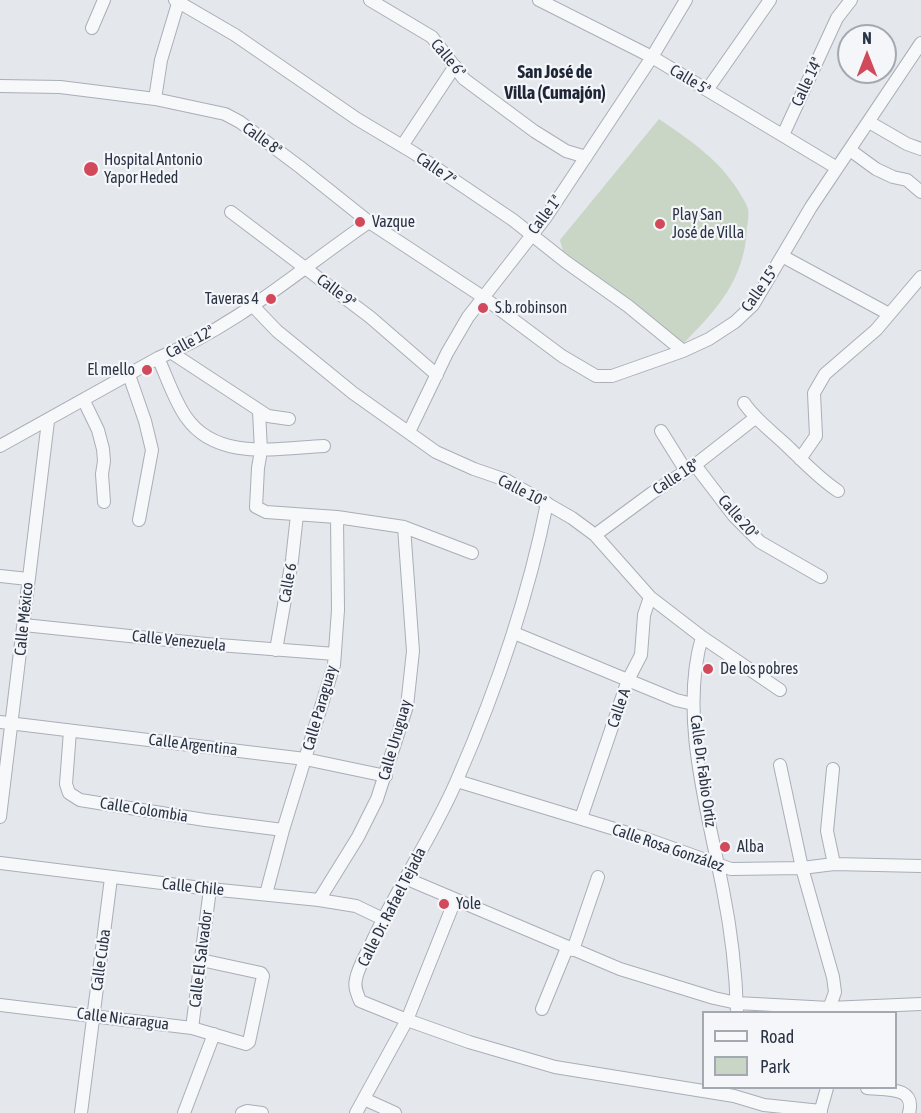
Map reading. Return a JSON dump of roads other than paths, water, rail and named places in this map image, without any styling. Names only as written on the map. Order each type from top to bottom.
[{"type":"street","points":[[92,28],[104,0]]},
{"type":"street","name":"Calle 6ª","points":[[369,0],[432,37],[464,79],[534,131],[566,151],[586,157]]},
{"type":"street","name":"Calle 5ª","points":[[539,0],[652,57],[837,168]]},
{"type":"street","name":"Calle 1ª","points":[[409,432],[468,316],[546,217],[652,57],[686,0]]},
{"type":"street","points":[[707,90],[770,0]]},
{"type":"street","name":"Calle 14ª","points":[[783,135],[837,18],[850,0]]},
{"type":"street","points":[[155,99],[161,60],[177,1]]},
{"type":"street","name":"Calle 7ª","points":[[177,1],[235,35],[357,119],[513,220],[606,292],[628,306],[683,351]]},
{"type":"street","name":"Calle 15ª","points":[[483,297],[562,356],[596,375],[612,376],[683,351],[709,339],[735,322],[753,305],[837,168],[921,44]]},
{"type":"street","points":[[402,146],[455,66]]},
{"type":"street","name":"Calle 8ª","points":[[0,86],[60,87],[155,99],[225,114],[240,122],[369,222],[483,297]]},
{"type":"street","points":[[869,122],[907,144],[921,149]]},
{"type":"street","points":[[849,150],[876,169],[906,180],[921,192]]},
{"type":"street","name":"Calle 9ª","points":[[231,212],[370,317],[437,375]]},
{"type":"street","name":"Calle 12ª","points":[[0,446],[158,358],[185,347],[254,306],[369,222]]},
{"type":"street","points":[[782,256],[889,314]]},
{"type":"street","points":[[800,459],[816,436],[814,393],[825,374],[876,330],[921,277]]},
{"type":"street","name":"Calle 10ª","points":[[254,306],[278,331],[353,393],[436,452],[506,480],[572,518],[595,535],[650,597],[702,638],[780,690]]},
{"type":"street","points":[[172,353],[268,416],[289,419]]},
{"type":"street","points":[[158,358],[186,418],[203,435],[233,447],[261,451],[324,446]]},
{"type":"street","points":[[129,375],[145,421],[152,450],[139,520]]},
{"type":"street","points":[[84,401],[98,430],[103,449],[104,502]]},
{"type":"street","points":[[744,403],[754,418],[816,475],[838,491]]},
{"type":"street","points":[[260,411],[261,451],[256,507],[266,512],[337,517],[404,527],[472,553]]},
{"type":"street","name":"Calle 18ª","points":[[595,535],[652,493],[691,468],[754,418]]},
{"type":"street","name":"Calle México","points":[[0,817],[6,723],[24,625],[48,421]]},
{"type":"street","name":"Calle 20ª","points":[[661,431],[691,468],[760,542],[821,577]]},
{"type":"street","name":"Calle Dr. Rafael Tejada","points":[[547,503],[537,553],[514,633],[457,781],[383,918],[356,977],[355,988],[360,1001],[407,1020],[469,1042],[555,1067],[702,1088]]},
{"type":"street","name":"Calle 6","points":[[276,650],[292,560],[297,515]]},
{"type":"street","name":"Calle Paraguay","points":[[266,894],[283,830],[330,681],[335,654],[338,610],[337,517]]},
{"type":"street","name":"Calle Uruguay","points":[[319,900],[358,837],[386,776],[407,706],[412,651],[404,527]]},
{"type":"street","points":[[0,576],[28,579]]},
{"type":"street","name":"Calle A","points":[[581,818],[628,680],[641,656],[644,615],[650,597]]},
{"type":"street","name":"Calle Venezuela","points":[[24,625],[335,654]]},
{"type":"street","points":[[514,633],[676,700],[693,704]]},
{"type":"street","name":"Calle Dr. Fabio Ortiz","points":[[702,638],[697,657],[693,704],[706,809],[719,867],[730,934],[737,1008]]},
{"type":"street","name":"Calle Argentina","points":[[6,723],[305,759],[386,776]]},
{"type":"street","name":"Calle Colombia","points":[[70,731],[66,784],[69,793],[80,800],[283,830]]},
{"type":"street","points":[[780,765],[802,868],[833,977],[835,993],[828,1010]]},
{"type":"street","points":[[833,769],[827,831],[834,864]]},
{"type":"street","name":"Calle Rosa González","points":[[457,781],[641,837],[731,870],[802,868],[834,864],[921,866]]},
{"type":"street","name":"Calle Chile","points":[[0,862],[111,878],[319,900],[356,906],[383,918]]},
{"type":"street","points":[[542,1009],[570,949],[598,877]]},
{"type":"street","name":"Calle Cuba","points":[[81,1113],[111,878]]},
{"type":"street","points":[[405,878],[620,969],[714,998],[737,1008],[828,1010],[921,1004]]},
{"type":"street","name":"Calle El Salvador","points":[[192,1028],[210,889]]},
{"type":"street","points":[[356,1113],[407,1020],[455,900]]},
{"type":"street","name":"Calle Nicaragua","points":[[0,1005],[192,1028],[243,1044],[249,1042],[263,976],[261,973],[201,960]]},
{"type":"street","points":[[184,1113],[214,1034]]},
{"type":"street","name":"Calle Dr. Rafael Tejada","points":[[713,1089],[734,1092],[764,1105],[820,1112]]},
{"type":"street","points":[[820,1112],[826,1089]]},
{"type":"street","points":[[876,1089],[903,1092],[909,1096],[911,1105],[909,1113]]},
{"type":"street","points":[[364,1099],[395,1113]]},
{"type":"street","points":[[242,1113],[247,1111],[262,1113]]},
{"type":"place","name":"Hospital Antonio Yapor Heded","points":[[91,169]]},
{"type":"place","name":"Vazque","points":[[360,222]]},
{"type":"place","name":"Play San José de Villa","points":[[660,224]]},
{"type":"place","name":"Taveras 4","points":[[271,299]]},
{"type":"place","name":"S.b.robinson","points":[[483,308]]},
{"type":"place","name":"El mello","points":[[147,370]]},
{"type":"place","name":"De los pobres","points":[[708,669]]},
{"type":"place","name":"Alba","points":[[725,847]]},
{"type":"place","name":"Yole","points":[[444,904]]},
{"type":"district","name":"San José de Villa (Cumajón)","points":[[555,82]]}]
